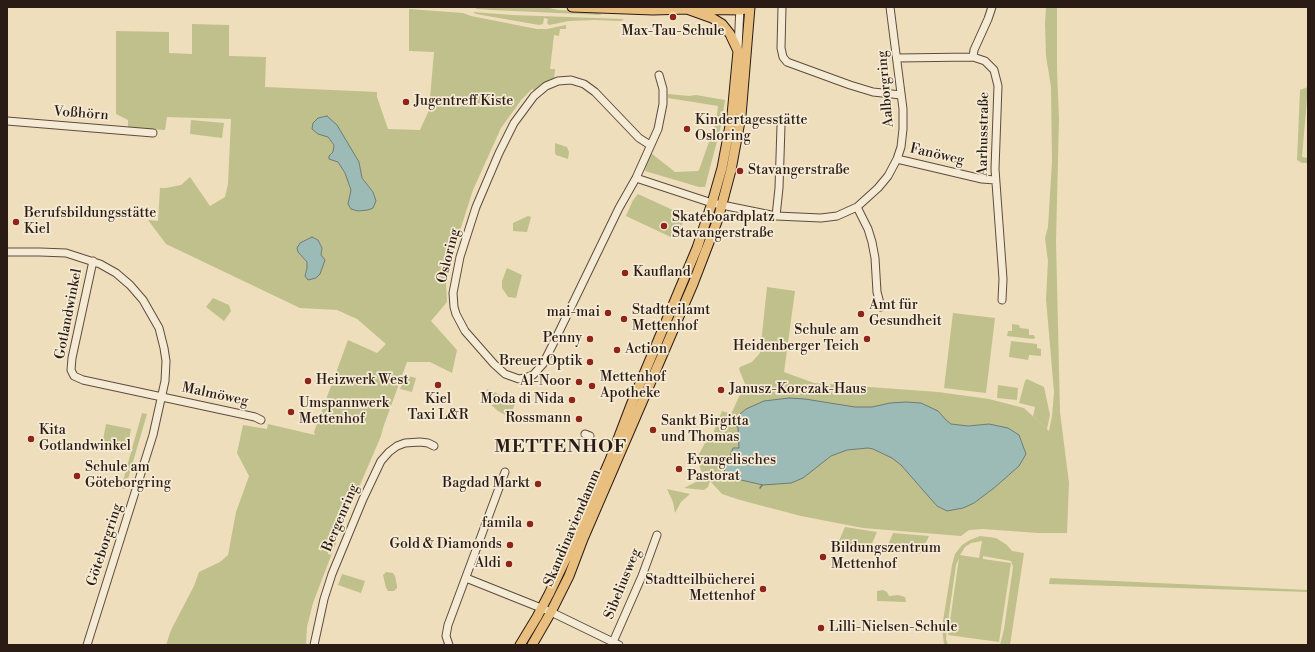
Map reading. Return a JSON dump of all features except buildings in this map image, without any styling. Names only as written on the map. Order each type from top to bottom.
[{"type":"main road","points":[[572,7],[653,10],[750,8]]},
{"type":"main road","name":"Skandinaviendamm","points":[[532,645],[569,576],[583,539],[693,284],[722,205],[736,149],[741,116],[750,8]]},
{"type":"main road","points":[[687,9],[712,18],[722,24],[730,34],[738,51]]},
{"type":"main road","name":"Skandinaviendamm","points":[[520,645],[542,609],[579,530],[610,460],[638,388],[697,248],[722,168],[734,90],[738,51]]},
{"type":"street","points":[[782,7],[782,48],[783,57],[787,62],[873,92],[902,95]]},
{"type":"street","name":"Aalborgring","points":[[722,205],[776,216],[825,218],[837,216],[857,207],[867,200],[883,183],[891,172],[897,159],[901,147],[903,129],[902,95],[890,7]]},
{"type":"street","points":[[973,57],[974,50],[992,7]]},
{"type":"street","name":"Skandinaviendamm","points":[[738,51],[740,8]]},
{"type":"street","name":"Aarhusstraße","points":[[897,58],[973,57],[985,61],[994,70],[998,86],[995,180],[1004,285],[1002,300]]},
{"type":"street","name":"Osloring","points":[[650,145],[639,138],[595,92],[584,84],[571,80],[558,81],[546,86],[534,96],[514,123],[499,153],[476,207],[460,257],[453,293],[456,314],[465,331],[494,364],[505,374],[513,378],[526,378],[533,375],[543,364],[619,208],[636,178],[658,129],[663,104],[663,93],[659,75]]},
{"type":"street","name":"Voßhörn","points":[[7,121],[153,133]]},
{"type":"street","points":[[776,216],[780,188],[781,126]]},
{"type":"street","name":"Fanöweg","points":[[897,159],[982,179],[995,180]]},
{"type":"street","points":[[636,178],[722,205]]},
{"type":"street","points":[[857,207],[868,229],[872,242],[881,307]]},
{"type":"street","name":"Göteborgring","points":[[7,252],[66,253],[93,261],[122,277],[135,290],[150,310],[158,328],[164,348],[166,371],[163,397],[149,450],[87,645]]},
{"type":"street","name":"Gotlandwinkel","points":[[93,261],[72,358],[73,374],[83,380],[163,397]]},
{"type":"street","name":"Malmöweg","points":[[163,397],[255,416],[261,420]]},
{"type":"street","name":"Bergenring","points":[[314,645],[322,605],[332,574],[363,499],[381,461],[389,452],[405,443],[420,442],[428,443],[434,446]]},
{"type":"street","points":[[448,645],[446,632],[505,472]]},
{"type":"street","name":"Sibeliusweg","points":[[616,643],[657,535]]},
{"type":"street","points":[[466,578],[551,612],[616,643]]},
{"type":"green space","points":[[474,7],[544,7],[559,10],[596,12],[602,15],[492,10],[477,9]]},
{"type":"green space","points":[[1046,7],[1057,7],[1059,119],[1056,241],[1060,412],[1069,483],[1067,533],[1038,533],[983,529],[969,530],[961,536],[863,528],[801,516],[740,500],[722,494],[710,481],[708,487],[704,490],[684,488],[696,482],[701,477],[707,479],[702,473],[698,456],[705,443],[712,436],[722,411],[731,414],[745,384],[739,369],[740,367],[752,362],[760,353],[767,287],[795,291],[784,372],[814,383],[938,392],[989,399],[1024,408],[1049,431],[1054,392],[1046,299],[1048,261],[1045,238],[1048,227],[1052,161],[1051,87],[1046,56]]},
{"type":"green space","points":[[409,9],[463,13],[471,16],[537,29],[547,29],[566,25],[566,29],[560,29],[559,36],[554,35],[550,69],[555,69],[554,80],[536,91],[532,89],[522,99],[501,128],[473,190],[455,246],[446,284],[447,302],[431,321],[457,350],[452,373],[430,362],[407,362],[381,436],[342,527],[313,603],[307,627],[306,645],[166,645],[171,630],[194,586],[199,572],[220,562],[228,555],[236,512],[249,476],[237,453],[243,425],[267,429],[268,424],[315,435],[314,432],[348,340],[377,353],[386,344],[357,319],[337,310],[300,308],[166,244],[148,220],[158,221],[160,188],[181,185],[190,177],[210,206],[225,197],[228,184],[231,119],[167,117],[165,130],[128,128],[128,120],[116,114],[116,31],[169,32],[169,53],[192,54],[192,24],[229,25],[229,56],[266,57],[265,87],[377,92],[377,97],[388,129],[420,130],[429,110],[434,52],[409,51]],"holes":[[[328,137],[353,153],[359,162],[362,178],[373,192],[351,190],[345,173],[338,162],[329,159],[329,156],[333,152],[334,145]],[[312,237],[318,240],[322,248],[321,255],[305,276],[307,262],[298,252]]]},
{"type":"green space","points":[[473,12],[624,19],[621,21],[569,21],[549,25],[547,23],[548,19],[544,18],[543,24],[539,25],[476,14]]},
{"type":"green space","points":[[1308,87],[1302,157],[1308,158],[1308,163],[1302,163],[1297,160],[1300,90]]},
{"type":"green space","points":[[668,94],[689,96],[696,95],[725,100],[721,126],[705,187],[699,187],[645,171],[651,153],[675,172],[698,171],[716,122],[718,106],[668,98]]},
{"type":"green space","points":[[191,120],[224,123],[222,138],[190,134]]},
{"type":"green space","points":[[555,143],[567,147],[569,152],[568,159],[556,155]]},
{"type":"green space","name":"Skateboardplatz Stavangerstraße","points":[[638,194],[686,216],[675,239],[626,216],[633,200]]},
{"type":"green space","points":[[528,216],[531,217],[527,232],[513,231],[513,223]]},
{"type":"green space","points":[[507,268],[522,275],[516,298],[508,297],[502,288],[502,281]]},
{"type":"green space","points":[[213,298],[229,305],[231,311],[224,321],[206,307]]},
{"type":"green space","points":[[953,313],[995,318],[986,393],[944,388]]},
{"type":"green space","points":[[1012,324],[1019,325],[1020,328],[1029,329],[1029,335],[1034,335],[1035,338],[1007,336],[1008,331],[1012,331]]},
{"type":"green space","points":[[1011,341],[1037,344],[1037,348],[1041,349],[1041,356],[1029,355],[1028,360],[1009,357]]},
{"type":"green space","points":[[405,375],[416,378],[412,392],[400,389]]},
{"type":"green space","points":[[1027,379],[1044,387],[1050,415],[1047,429],[1033,416],[1035,407],[1019,403],[1025,381]]},
{"type":"green space","points":[[998,385],[1018,388],[1017,400],[997,398]]},
{"type":"green space","points":[[487,389],[516,402],[509,417],[498,411],[489,403],[486,393]]},
{"type":"green space","points":[[142,413],[147,414],[125,489],[121,488]]},
{"type":"green space","points":[[106,424],[131,429],[127,450],[102,445]]},
{"type":"green space","points":[[667,489],[690,494],[681,502],[675,513],[673,502]]},
{"type":"green space","points":[[845,527],[877,532],[869,550],[838,543]]},
{"type":"green space","points":[[893,533],[929,536],[920,554],[886,550]]},
{"type":"green space","points":[[980,536],[996,538],[1007,545],[1012,551],[1024,553],[1010,645],[1000,645],[1004,629],[1013,567],[1011,561],[983,556],[983,559],[1011,563],[999,642],[948,635],[959,558],[956,565],[947,628],[946,639],[948,645],[944,645],[942,627],[952,565],[955,554],[962,545]],"holes":[[[982,541],[979,558],[960,555],[965,547],[971,543]]]},
{"type":"green space","points":[[386,572],[393,573],[395,576],[397,588],[394,591],[388,591],[386,588],[383,575]]},
{"type":"green space","points":[[342,574],[365,581],[361,593],[338,585]]},
{"type":"green space","points":[[1050,578],[1308,590],[1308,592],[1049,584]]},
{"type":"green space","points":[[883,590],[887,592],[889,596],[898,595],[905,597],[906,602],[877,601],[877,591]]},
{"type":"water","points":[[327,116],[337,125],[359,162],[362,178],[373,192],[376,201],[373,208],[358,211],[351,209],[348,204],[351,190],[345,173],[338,162],[329,159],[329,156],[333,152],[334,145],[328,137],[318,134],[312,129],[313,123],[318,118]]},
{"type":"water","points":[[312,237],[318,240],[322,248],[321,255],[325,260],[320,274],[316,278],[308,280],[305,276],[307,262],[298,252],[297,248],[300,243]]},
{"type":"water","points":[[789,398],[855,407],[872,407],[890,403],[906,402],[921,403],[938,411],[951,424],[968,426],[989,424],[1008,428],[1019,435],[1026,454],[1019,466],[974,503],[963,508],[947,511],[937,506],[901,465],[892,458],[868,448],[847,450],[831,456],[803,478],[791,483],[763,485],[741,480],[724,472],[733,448],[739,448],[738,427],[735,425],[740,414],[746,409],[764,401]]},
{"type":"place","name":"Max-Tau-Schule","points":[[673,17]]},
{"type":"place","name":"Jugentreff Kiste","points":[[406,102]]},
{"type":"place","name":"Kindertagesstätte Osloring","points":[[687,129]]},
{"type":"place","name":"Stavangerstraße","points":[[740,171]]},
{"type":"place","name":"Berufsbildungsstätte Kiel","points":[[16,222]]},
{"type":"place","name":"Skateboardplatz Stavangerstraße","points":[[664,226]]},
{"type":"place","name":"Kaufland","points":[[625,273]]},
{"type":"place","name":"mai-mai","points":[[608,313]]},
{"type":"place","name":"Amt für Gesundheit","points":[[861,314]]},
{"type":"place","name":"Stadtteilamt Mettenhof","points":[[624,319]]},
{"type":"place","name":"Penny","points":[[590,339]]},
{"type":"place","name":"Schule am Heidenberger Teich","points":[[867,339]]},
{"type":"place","name":"Action","points":[[617,350]]},
{"type":"place","name":"Breuer Optik","points":[[590,362]]},
{"type":"place","name":"Heizwerk West","points":[[308,381]]},
{"type":"place","name":"Al-Noor","points":[[579,382]]},
{"type":"place","name":"Kiel Taxi L&R","points":[[438,385]]},
{"type":"place","name":"Mettenhof Apotheke","points":[[592,386]]},
{"type":"place","name":"Janusz-Korczak-Haus","points":[[721,390]]},
{"type":"place","name":"Moda di Nida","points":[[572,400]]},
{"type":"place","name":"Umspannwerk Mettenhof","points":[[291,412]]},
{"type":"place","name":"Rossmann","points":[[579,419]]},
{"type":"place","name":"Sankt Birgitta und Thomas","points":[[653,430]]},
{"type":"place","name":"Kita Gotlandwinkel","points":[[31,439]]},
{"type":"place","name":"Evangelisches Pastorat","points":[[679,469]]},
{"type":"place","name":"Schule am Göteborgring","points":[[77,476]]},
{"type":"place","name":"Bagdad Markt","points":[[538,484]]},
{"type":"place","name":"famila","points":[[530,524]]},
{"type":"place","name":"Gold & Diamonds","points":[[510,545]]},
{"type":"place","name":"Bildungszentrum Mettenhof","points":[[823,557]]},
{"type":"place","name":"Aldi","points":[[509,564]]},
{"type":"place","name":"Stadtteilbücherei Mettenhof","points":[[763,589]]},
{"type":"place","name":"Lilli-Nielsen-Schule","points":[[821,628]]},
{"type":"district","name":"METTENHOF","points":[[561,448]]}]
